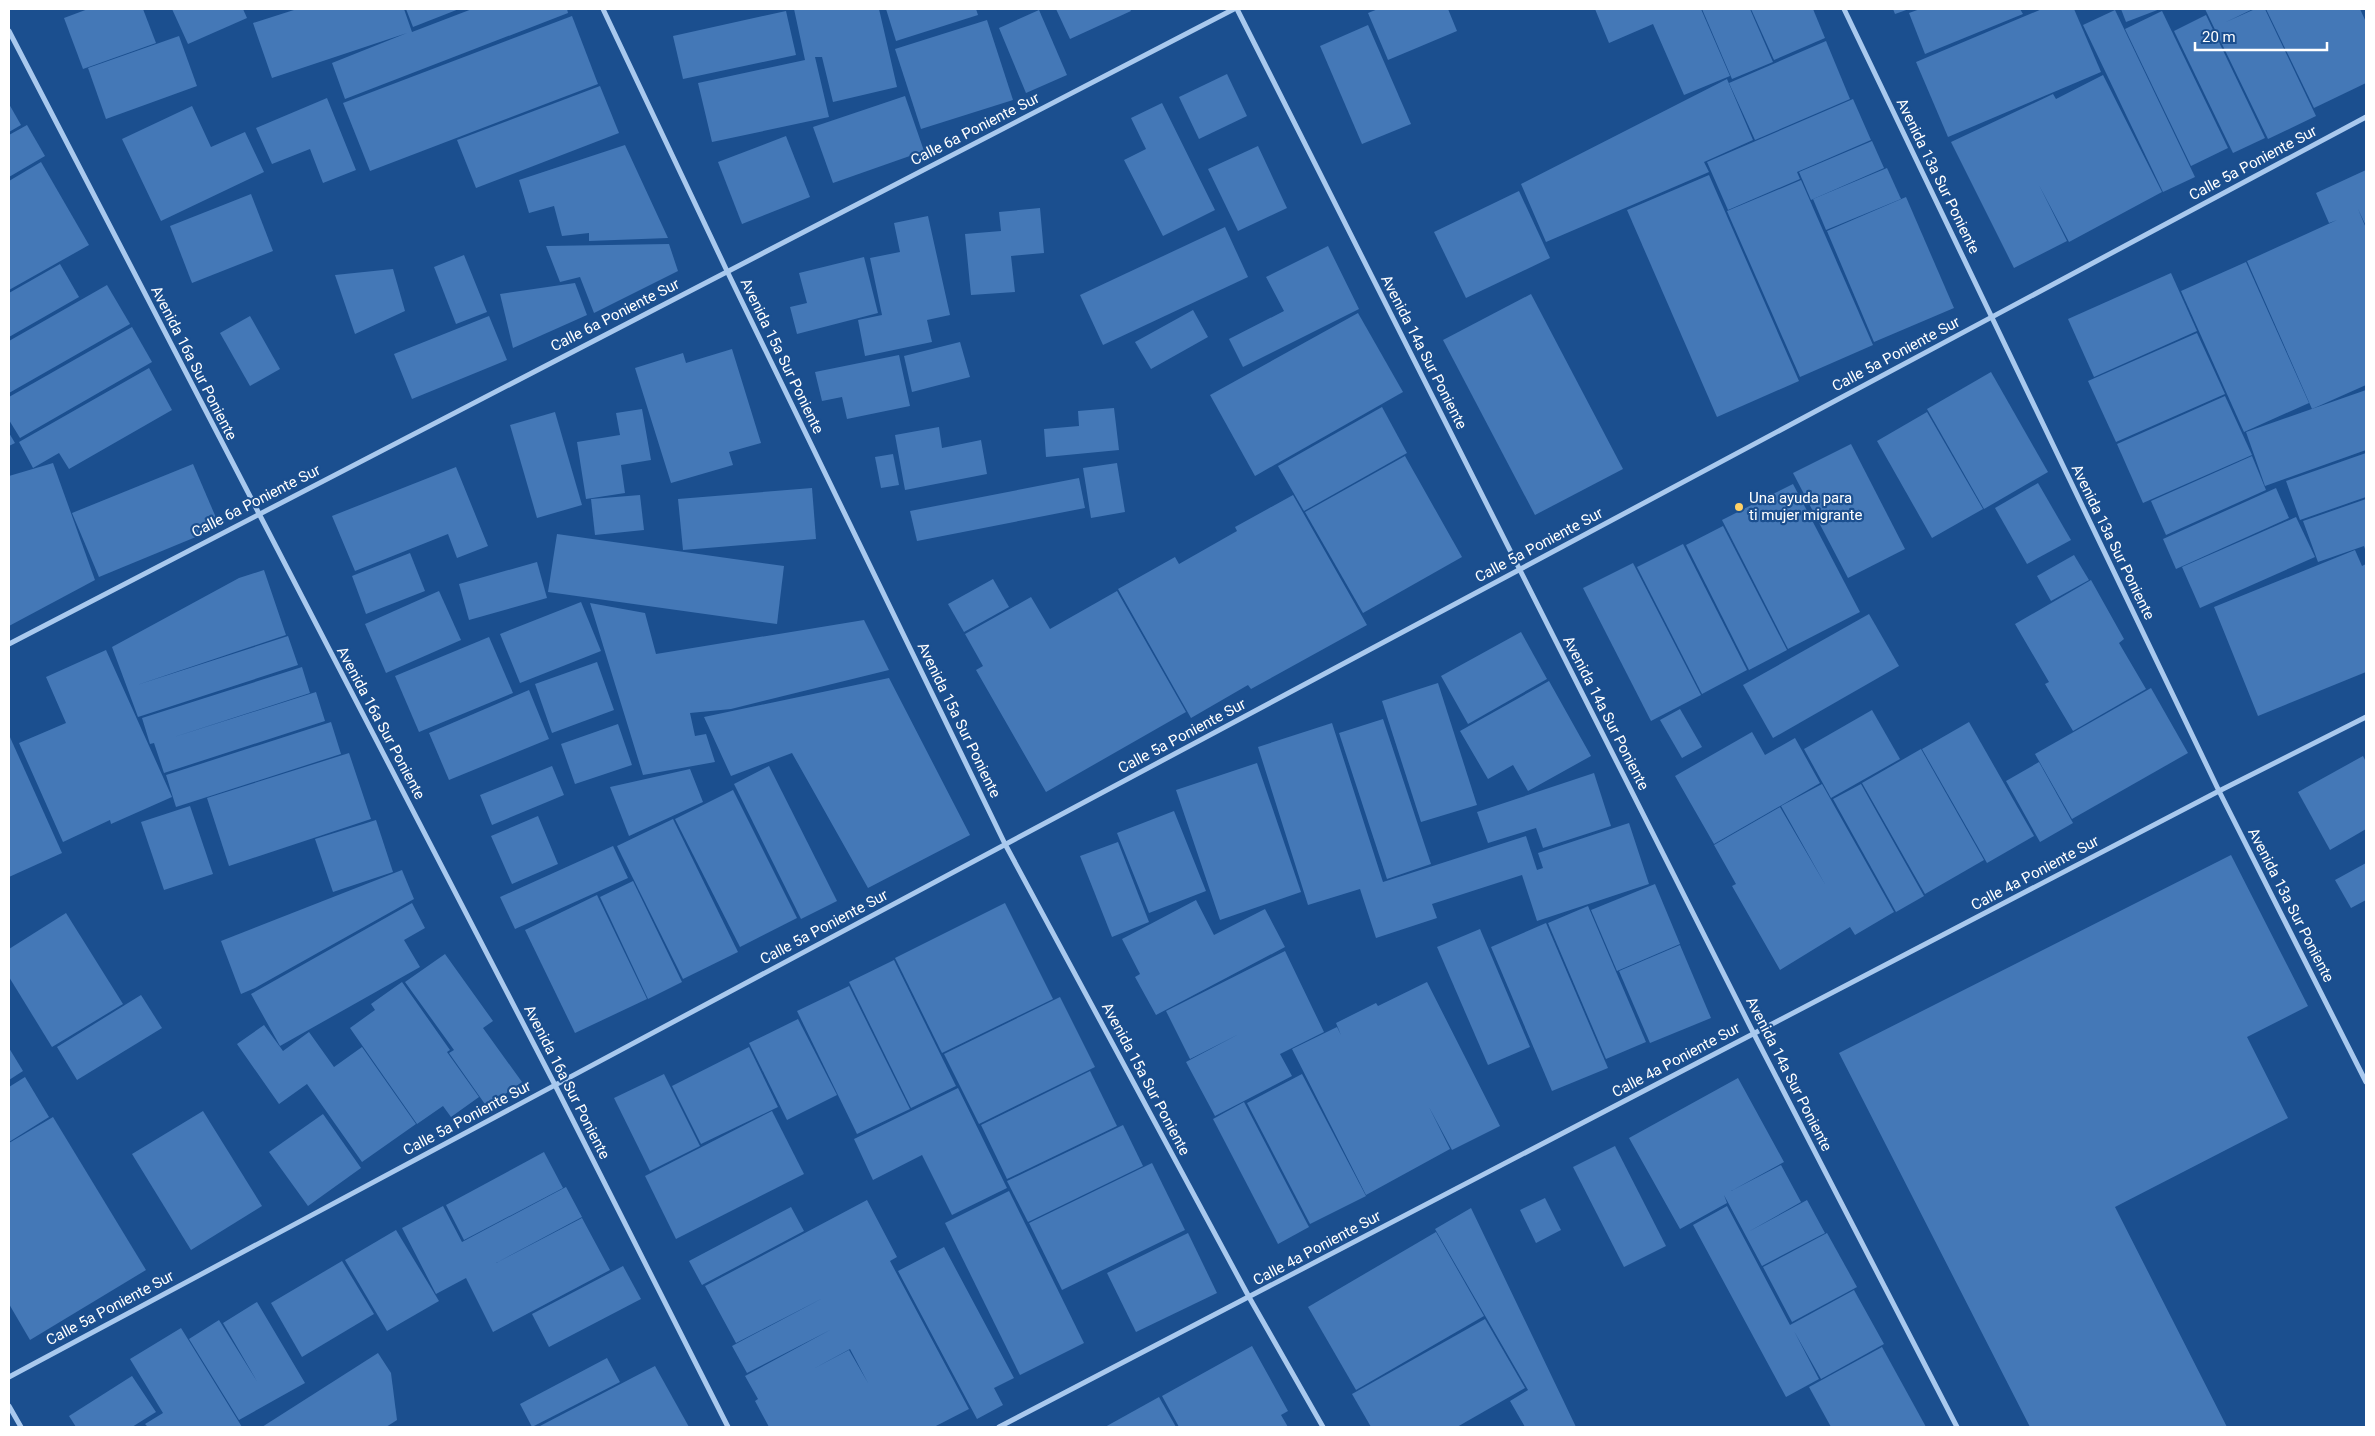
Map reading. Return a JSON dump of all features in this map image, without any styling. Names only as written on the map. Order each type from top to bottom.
[{"type":"street","name":"Avenida 15a Sur Poniente","points":[[603,9],[727,271],[1006,844],[1249,1297],[1323,1427]]},
{"type":"street","name":"Calle 6a Poniente Sur","points":[[9,644],[1235,9]]},
{"type":"street","name":"Avenida 14a Sur Poniente","points":[[1235,9],[1754,1034],[1957,1427]]},
{"type":"street","name":"Avenida 13a Sur Poniente","points":[[1844,9],[2219,791],[2366,1082]]},
{"type":"street","name":"Avenida 16a Sur Poniente","points":[[9,31],[555,1085],[728,1427]]},
{"type":"street","name":"Calle 5a Poniente Sur","points":[[9,1377],[2366,117]]},
{"type":"street","name":"Calle 4a Poniente Sur","points":[[999,1427],[2219,791],[2366,717]]},
{"type":"street","points":[[9,1406],[21,1427]]},
{"type":"building","points":[[88,9],[143,9],[156,43],[83,69],[64,18]]},
{"type":"building","points":[[172,9],[243,9],[247,18],[188,44]]},
{"type":"building","points":[[297,9],[404,9],[412,32],[472,9],[567,9],[568,13],[345,99],[332,63],[407,33],[272,78],[253,23]]},
{"type":"building","points":[[406,9],[459,9],[413,27]]},
{"type":"building","points":[[794,9],[879,9],[897,87],[833,102],[822,57],[815,57],[829,117],[712,142],[698,83],[805,60]]},
{"type":"building","points":[[886,9],[976,9],[978,15],[896,41]]},
{"type":"building","points":[[1056,9],[1130,9],[1131,11],[1070,39]]},
{"type":"building","points":[[1378,9],[1448,9],[1457,31],[1388,60],[1368,13]]},
{"type":"building","points":[[1595,9],[1701,9],[1730,76],[1684,95],[1653,24],[1609,43]]},
{"type":"building","points":[[1702,9],[1750,9],[1773,62],[1732,79]]},
{"type":"building","points":[[1751,9],[1813,9],[1825,38],[1774,60]]},
{"type":"building","points":[[1893,9],[1909,9],[1895,14]]},
{"type":"building","points":[[1920,9],[2020,9],[2023,14],[1925,54],[1909,13]]},
{"type":"building","points":[[2042,9],[2074,9],[2101,72],[1948,137],[1916,62]]},
{"type":"building","points":[[2121,9],[2160,9],[2126,22]]},
{"type":"building","points":[[2205,9],[2253,9],[2226,22],[2255,9],[2265,9],[2316,116],[2268,139]]},
{"type":"building","points":[[2266,9],[2360,9],[2366,22],[2366,83],[2314,108]]},
{"type":"building","points":[[1039,10],[1067,75],[1026,93],[999,28]]},
{"type":"building","points":[[2115,10],[2195,177],[2163,192],[2083,25]]},
{"type":"building","points":[[786,11],[796,55],[683,79],[673,36]]},
{"type":"building","points":[[2162,11],[2228,148],[2191,166],[2125,29]]},
{"type":"building","points":[[2206,15],[2265,138],[2233,153],[2174,31]]},
{"type":"building","points":[[572,16],[598,84],[370,171],[343,103]]},
{"type":"building","points":[[987,20],[1013,100],[921,129],[895,49]]},
{"type":"building","points":[[1368,25],[1411,124],[1362,144],[1320,46]]},
{"type":"building","points":[[179,36],[197,86],[106,119],[88,68]]},
{"type":"building","points":[[1826,41],[1850,99],[1755,140],[1729,83]]},
{"type":"building","points":[[1227,74],[1247,116],[1199,139],[1179,97]]},
{"type":"building","points":[[2103,75],[2162,192],[2069,242],[2039,185],[2067,241],[2014,268],[1951,142],[2053,94],[2056,99]]},
{"type":"building","points":[[1727,79],[1753,140],[1704,162],[1709,172],[1546,242],[1521,184]]},
{"type":"building","points":[[600,86],[619,133],[476,188],[457,140]]},
{"type":"building","points":[[905,96],[924,151],[833,183],[813,127]]},
{"type":"building","points":[[327,98],[356,170],[323,183],[310,149],[272,164],[256,128]]},
{"type":"building","points":[[1853,99],[1871,140],[1797,172],[1800,179],[1728,210],[1707,162]]},
{"type":"building","points":[[1162,103],[1215,210],[1163,236],[1124,160],[1146,149],[1131,118]]},
{"type":"building","points":[[9,104],[21,125],[9,132]]},
{"type":"building","points":[[192,106],[211,147],[245,132],[264,172],[161,221],[122,139]]},
{"type":"building","points":[[27,125],[45,156],[9,177],[9,135]]},
{"type":"building","points":[[786,136],[810,197],[742,224],[718,162]]},
{"type":"building","points":[[1872,141],[1884,168],[1811,200],[1799,172]]},
{"type":"building","points":[[625,145],[668,238],[589,241],[589,233],[562,236],[554,206],[529,213],[519,180]]},
{"type":"building","points":[[1258,146],[1287,208],[1238,231],[1208,169]]},
{"type":"building","points":[[41,162],[89,245],[9,290],[9,181]]},
{"type":"building","points":[[1887,168],[1901,199],[1826,230],[1813,199]]},
{"type":"building","points":[[2366,170],[2366,226],[2358,209],[2366,228],[2366,385],[2312,409],[2247,261],[2337,220],[2329,223],[2316,193]]},
{"type":"building","points":[[1709,175],[1799,381],[1717,417],[1627,210]]},
{"type":"building","points":[[1801,180],[1873,345],[1800,377],[1727,211]]},
{"type":"building","points":[[1519,191],[1550,258],[1466,298],[1434,232]]},
{"type":"building","points":[[251,194],[273,251],[192,283],[170,226]]},
{"type":"building","points":[[1906,197],[1954,308],[1874,342],[1827,231]]},
{"type":"building","points":[[1040,208],[1044,253],[1011,256],[1015,292],[971,295],[965,234],[1001,231],[999,212]]},
{"type":"building","points":[[928,216],[950,315],[927,320],[932,342],[865,356],[858,320],[882,315],[870,258],[900,252],[894,223]]},
{"type":"building","points":[[1225,227],[1248,277],[1103,345],[1080,295]]},
{"type":"building","points":[[669,244],[678,271],[594,313],[580,277],[560,282],[546,246]]},
{"type":"building","points":[[1328,246],[1359,309],[1243,367],[1229,339],[1284,311],[1266,277]]},
{"type":"building","points":[[464,255],[487,312],[456,324],[434,267]]},
{"type":"building","points":[[864,257],[878,313],[797,334],[790,307],[807,303],[799,273]]},
{"type":"building","points":[[2246,262],[2309,403],[2244,432],[2181,291]]},
{"type":"building","points":[[60,264],[79,297],[9,337],[9,293]]},
{"type":"building","points":[[393,269],[405,311],[355,334],[335,275]]},
{"type":"building","points":[[2171,273],[2197,331],[2094,377],[2068,319]]},
{"type":"building","points":[[575,283],[587,315],[513,348],[500,294]]},
{"type":"building","points":[[107,285],[130,324],[9,393],[9,341]]},
{"type":"building","points":[[1531,294],[1623,469],[1535,515],[1443,340]]},
{"type":"building","points":[[1193,310],[1208,337],[1151,369],[1135,342]]},
{"type":"building","points":[[1358,313],[1403,392],[1255,476],[1210,395]]},
{"type":"building","points":[[250,316],[280,369],[250,386],[220,333]]},
{"type":"building","points":[[489,316],[507,360],[412,399],[394,354]]},
{"type":"building","points":[[132,327],[152,362],[20,438],[9,420],[9,397]]},
{"type":"building","points":[[2197,333],[2225,394],[2116,442],[2088,381]]},
{"type":"building","points":[[960,342],[970,377],[912,392],[904,356]]},
{"type":"building","points":[[732,349],[761,443],[729,452],[733,465],[671,483],[635,368],[683,353],[686,363]]},
{"type":"building","points":[[899,355],[910,406],[847,419],[842,397],[822,401],[815,372]]},
{"type":"building","points":[[149,368],[172,410],[69,469],[59,453],[33,468],[19,442]]},
{"type":"building","points":[[1991,372],[2048,472],[1984,509],[1927,409]]},
{"type":"building","points":[[2366,390],[2366,450],[2265,486],[2246,432]]},
{"type":"building","points":[[2225,396],[2252,455],[2143,503],[2117,444]]},
{"type":"building","points":[[1382,407],[1407,453],[1304,511],[1278,466]]},
{"type":"building","points":[[1114,408],[1119,450],[1046,457],[1044,429],[1079,426],[1078,411]]},
{"type":"building","points":[[642,409],[651,460],[621,465],[625,493],[586,499],[577,442],[620,435],[616,413]]},
{"type":"building","points":[[555,412],[582,505],[537,518],[510,425]]},
{"type":"building","points":[[1927,412],[1983,509],[1932,538],[1877,441]]},
{"type":"building","points":[[939,427],[942,448],[981,440],[987,474],[905,490],[895,435]]},
{"type":"building","points":[[9,433],[15,443],[9,446]]},
{"type":"building","points":[[1851,444],[1905,549],[1848,578],[1793,473]]},
{"type":"building","points":[[2366,453],[2366,497],[2300,520],[2286,481]]},
{"type":"building","points":[[893,454],[899,485],[881,488],[875,457]]},
{"type":"building","points":[[1405,456],[1462,557],[1363,613],[1305,512]]},
{"type":"building","points":[[2252,456],[2266,490],[2166,535],[2151,501]]},
{"type":"building","points":[[53,463],[95,580],[9,626],[9,476]]},
{"type":"building","points":[[1117,463],[1125,512],[1091,518],[1083,468]]},
{"type":"building","points":[[193,464],[220,527],[99,577],[72,513]]},
{"type":"building","points":[[456,467],[488,546],[457,558],[448,534],[355,571],[332,516]]},
{"type":"building","points":[[1079,478],[1085,508],[917,541],[910,511]]},
{"type":"building","points":[[2038,483],[2071,540],[2027,564],[1995,508]]},
{"type":"building","points":[[1793,484],[1860,612],[1788,649],[1722,520]]},
{"type":"building","points":[[812,488],[816,539],[683,550],[678,499]]},
{"type":"building","points":[[2276,488],[2289,518],[2176,569],[2163,539]]},
{"type":"building","points":[[640,495],[644,530],[595,535],[591,499]]},
{"type":"building","points":[[1293,495],[1367,625],[1251,689],[1248,685],[1191,718],[1118,589],[1175,557],[1179,564],[1237,531],[1235,527]]},
{"type":"building","points":[[2366,499],[2366,552],[2364,546],[2318,562],[2303,521]]},
{"type":"building","points":[[2296,517],[2315,557],[2200,608],[2182,567]]},
{"type":"building","points":[[1723,526],[1787,650],[1749,670],[1686,545]]},
{"type":"building","points":[[557,534],[784,566],[777,624],[548,592]]},
{"type":"building","points":[[1683,544],[1747,670],[1702,694],[1637,567]]},
{"type":"building","points":[[2355,550],[2362,566],[2366,564],[2366,672],[2258,716],[2214,607]]},
{"type":"building","points":[[410,553],[425,591],[366,614],[352,576]]},
{"type":"building","points":[[2074,555],[2089,580],[2051,601],[2037,576]]},
{"type":"building","points":[[537,562],[547,598],[469,620],[459,584]]},
{"type":"building","points":[[1633,563],[1701,695],[1651,721],[1583,588]]},
{"type":"building","points":[[264,570],[286,635],[137,685],[288,636],[298,665],[138,717],[112,647],[239,578]]},
{"type":"building","points":[[993,579],[1009,607],[964,632],[948,604]]},
{"type":"building","points":[[2091,580],[2124,639],[2119,643],[2146,689],[2073,731],[2045,684],[2049,682],[2015,624]]},
{"type":"building","points":[[439,591],[461,640],[386,673],[365,624]]},
{"type":"building","points":[[1117,591],[1186,712],[1046,792],[976,670],[983,666],[965,634],[1031,597],[1050,629]]},
{"type":"building","points":[[581,602],[601,651],[520,683],[500,634]]},
{"type":"building","points":[[590,603],[645,613],[656,654],[864,620],[889,670],[731,709],[690,713],[695,736],[706,734],[715,762],[643,775]]},
{"type":"building","points":[[1869,614],[1899,666],[1773,738],[1743,685]]},
{"type":"building","points":[[1521,632],[1547,679],[1468,724],[1441,676]]},
{"type":"building","points":[[489,637],[513,693],[419,732],[395,676]]},
{"type":"building","points":[[106,650],[172,797],[111,824],[110,820],[63,842],[19,743],[66,723],[46,677]]},
{"type":"building","points":[[597,662],[614,710],[552,733],[535,684]]},
{"type":"building","points":[[302,667],[310,693],[171,738],[316,692],[325,721],[164,773],[154,743],[150,744],[142,718]]},
{"type":"building","points":[[889,678],[970,835],[868,888],[792,753],[731,776],[704,717]]},
{"type":"building","points":[[1549,681],[1591,756],[1528,791],[1513,765],[1488,779],[1460,731]]},
{"type":"building","points":[[1438,683],[1477,805],[1421,822],[1382,701]]},
{"type":"building","points":[[2151,688],[2188,753],[2072,819],[2035,754]]},
{"type":"building","points":[[529,690],[549,739],[449,780],[429,733]]},
{"type":"building","points":[[1680,709],[1702,747],[1682,758],[1660,720]]},
{"type":"building","points":[[1872,710],[1900,759],[1831,798],[1804,749]]},
{"type":"building","points":[[1383,719],[1431,864],[1387,879],[1339,733]]},
{"type":"building","points":[[331,722],[341,754],[176,807],[166,775]]},
{"type":"building","points":[[1969,722],[2034,836],[1987,863],[1922,749]]},
{"type":"building","points":[[1332,723],[1383,882],[1526,836],[1537,870],[1543,868],[1538,853],[1629,823],[1649,884],[1537,921],[1522,875],[1432,904],[1437,918],[1376,938],[1360,889],[1308,905],[1258,747]]},
{"type":"building","points":[[618,724],[632,765],[575,784],[561,744]]},
{"type":"building","points":[[1752,732],[1765,755],[1795,738],[1820,783],[1714,844],[1675,776]]},
{"type":"building","points":[[9,735],[62,853],[9,877]]},
{"type":"building","points":[[1921,749],[1984,860],[1925,894],[1862,783]]},
{"type":"building","points":[[349,753],[371,819],[229,866],[207,798]]},
{"type":"building","points":[[2363,756],[2366,762],[2366,829],[2330,850],[2298,792]]},
{"type":"building","points":[[2039,762],[2073,823],[2040,842],[2006,781]]},
{"type":"building","points":[[1257,763],[1301,892],[1220,920],[1176,790]]},
{"type":"building","points":[[552,766],[564,795],[492,825],[480,795]]},
{"type":"building","points":[[769,766],[837,901],[801,919],[734,784]]},
{"type":"building","points":[[690,769],[703,802],[629,836],[610,787]]},
{"type":"building","points":[[1594,773],[1611,826],[1543,848],[1536,828],[1488,843],[1477,812]]},
{"type":"building","points":[[1822,784],[1894,912],[1855,935],[1850,927],[1780,970],[1732,886],[1736,884],[1714,845],[1780,807],[1826,886],[1781,806]]},
{"type":"building","points":[[1861,784],[1924,896],[1896,912],[1833,799]]},
{"type":"building","points":[[733,790],[797,918],[740,947],[675,819]]},
{"type":"building","points":[[190,806],[213,874],[164,890],[141,822]]},
{"type":"building","points":[[1174,811],[1206,891],[1149,913],[1117,833]]},
{"type":"building","points":[[538,816],[558,864],[512,884],[491,836]]},
{"type":"building","points":[[673,819],[738,952],[683,979],[617,846]]},
{"type":"building","points":[[376,820],[393,872],[333,892],[315,839]]},
{"type":"building","points":[[1118,842],[1149,922],[1112,937],[1080,856]]},
{"type":"building","points":[[613,846],[628,878],[515,929],[500,897]]},
{"type":"building","points":[[2231,855],[2308,1006],[2247,1037],[2288,1118],[2115,1207],[2227,1427],[2030,1427],[1839,1053]]},
{"type":"building","points":[[2366,863],[2366,900],[2351,908],[2335,880]]},
{"type":"building","points":[[402,870],[414,899],[241,994],[221,941]]},
{"type":"building","points":[[633,881],[682,982],[648,999],[600,897]]},
{"type":"building","points":[[1655,884],[1680,944],[1617,971],[1591,910]]},
{"type":"building","points":[[597,895],[647,999],[575,1033],[525,930]]},
{"type":"building","points":[[1196,900],[1214,935],[1265,909],[1285,947],[1156,1015],[1135,977],[1140,974],[1122,939]]},
{"type":"building","points":[[412,903],[425,928],[404,940],[420,967],[280,1046],[251,994]]},
{"type":"building","points":[[1005,903],[1053,999],[942,1053],[895,958]]},
{"type":"building","points":[[1588,906],[1646,1042],[1606,1059],[1548,923]]},
{"type":"building","points":[[66,913],[123,1004],[52,1047],[9,977],[9,949]]},
{"type":"building","points":[[1546,923],[1608,1068],[1552,1091],[1491,947]]},
{"type":"building","points":[[1480,929],[1530,1047],[1488,1065],[1437,947]]},
{"type":"building","points":[[1680,945],[1711,1018],[1650,1043],[1619,971]]},
{"type":"building","points":[[1285,951],[1324,1032],[1280,1054],[1292,1076],[1215,1116],[1186,1062],[1239,1034],[1190,1059],[1166,1011]]},
{"type":"building","points":[[445,954],[493,1021],[483,1028],[522,1082],[487,1107],[449,1053],[454,1050],[405,982]]},
{"type":"building","points":[[894,960],[956,1086],[911,1108],[849,982]]},
{"type":"building","points":[[402,982],[450,1050],[447,1052],[479,1097],[451,1117],[443,1106],[417,1124],[350,1028],[375,1010],[371,1004]]},
{"type":"building","points":[[1427,982],[1500,1126],[1452,1150],[1429,1107],[1450,1149],[1366,1195],[1292,1049],[1337,1027],[1341,1035],[1336,1023],[1376,1003],[1378,1006]]},
{"type":"building","points":[[849,986],[910,1109],[857,1134],[797,1011]]},
{"type":"building","points":[[141,995],[162,1028],[77,1080],[57,1047]]},
{"type":"building","points":[[1060,997],[1095,1067],[979,1124],[944,1054]]},
{"type":"building","points":[[798,1019],[837,1095],[787,1120],[749,1043]]},
{"type":"building","points":[[264,1025],[283,1051],[309,1032],[334,1067],[362,1047],[416,1124],[362,1162],[307,1084],[279,1104],[237,1044]]},
{"type":"building","points":[[749,1047],[778,1107],[701,1144],[672,1086]]},
{"type":"building","points":[[9,1048],[23,1071],[9,1080]]},
{"type":"building","points":[[1090,1071],[1117,1126],[1007,1179],[981,1125]]},
{"type":"building","points":[[664,1074],[700,1146],[650,1171],[614,1098]]},
{"type":"building","points":[[1302,1074],[1366,1196],[1310,1224],[1247,1103]]},
{"type":"building","points":[[25,1077],[49,1117],[9,1142],[9,1087]]},
{"type":"building","points":[[1738,1078],[1784,1162],[1731,1191],[1781,1165],[1801,1202],[1748,1232],[1807,1200],[1825,1233],[1762,1266],[1724,1195],[1727,1203],[1680,1229],[1629,1138]]},
{"type":"building","points":[[958,1088],[1007,1188],[952,1215],[922,1155],[873,1180],[854,1139]]},
{"type":"building","points":[[1244,1102],[1309,1227],[1278,1244],[1213,1119]]},
{"type":"building","points":[[203,1111],[262,1206],[191,1250],[132,1154]]},
{"type":"building","points":[[772,1111],[804,1174],[676,1239],[645,1176]]},
{"type":"building","points":[[323,1114],[361,1168],[308,1206],[269,1152]]},
{"type":"building","points":[[53,1117],[146,1270],[30,1340],[9,1304],[9,1143]]},
{"type":"building","points":[[1123,1125],[1143,1166],[1028,1222],[1007,1181]]},
{"type":"building","points":[[1615,1146],[1666,1246],[1624,1267],[1573,1167]]},
{"type":"building","points":[[544,1152],[563,1188],[464,1240],[446,1205]]},
{"type":"building","points":[[1152,1163],[1185,1230],[1062,1290],[1029,1223]]},
{"type":"building","points":[[566,1187],[582,1217],[496,1263],[582,1218],[610,1270],[493,1332],[466,1278],[436,1294],[402,1228],[443,1206],[462,1242]]},
{"type":"building","points":[[1009,1191],[1084,1343],[1020,1375],[945,1223]]},
{"type":"building","points":[[1545,1198],[1561,1230],[1536,1243],[1520,1210]]},
{"type":"building","points":[[867,1200],[897,1257],[890,1261],[969,1409],[934,1427],[769,1427],[755,1401],[758,1399],[745,1376],[832,1329],[747,1373],[732,1346],[823,1298],[736,1343],[705,1286]],"holes":[[[850,1349],[868,1383],[849,1350],[813,1369]]]},
{"type":"building","points":[[1727,1206],[1790,1325],[1854,1290],[1884,1344],[1821,1379],[1794,1331],[1819,1379],[1786,1397],[1693,1225]]},
{"type":"building","points":[[791,1207],[804,1231],[702,1285],[689,1261]]},
{"type":"building","points":[[1471,1208],[1576,1427],[1525,1427],[1510,1401],[1528,1390],[1435,1229]]},
{"type":"building","points":[[396,1230],[439,1301],[387,1331],[345,1260]]},
{"type":"building","points":[[1436,1232],[1484,1316],[1356,1390],[1308,1307]]},
{"type":"building","points":[[1188,1233],[1217,1293],[1136,1332],[1107,1273]]},
{"type":"building","points":[[1827,1233],[1857,1287],[1792,1322],[1763,1267]]},
{"type":"building","points":[[944,1247],[1014,1378],[994,1388],[1003,1405],[977,1419],[898,1271]]},
{"type":"building","points":[[342,1261],[374,1314],[302,1357],[271,1303]]},
{"type":"building","points":[[623,1266],[641,1299],[549,1347],[532,1314]]},
{"type":"building","points":[[257,1302],[305,1383],[239,1420],[189,1339],[219,1320],[258,1383],[223,1323]]},
{"type":"building","points":[[1485,1319],[1525,1388],[1457,1427],[1371,1427],[1352,1394]]},
{"type":"building","points":[[181,1328],[242,1427],[148,1427],[145,1424],[163,1413],[130,1359]]},
{"type":"building","points":[[1252,1346],[1288,1411],[1281,1415],[1288,1427],[1179,1427],[1162,1396]]},
{"type":"building","points":[[1882,1347],[1926,1427],[1831,1427],[1809,1387]]},
{"type":"building","points":[[378,1353],[391,1373],[397,1420],[386,1427],[262,1427]]},
{"type":"building","points":[[607,1358],[620,1382],[532,1427],[520,1404]]},
{"type":"building","points":[[655,1366],[689,1427],[538,1427]]},
{"type":"building","points":[[132,1376],[156,1412],[132,1427],[76,1427],[69,1416]]},
{"type":"building","points":[[1159,1397],[1176,1427],[1105,1427]]},
{"type":"place","name":"Una ayuda para ti mujer migrante","points":[[1739,507]]}]
